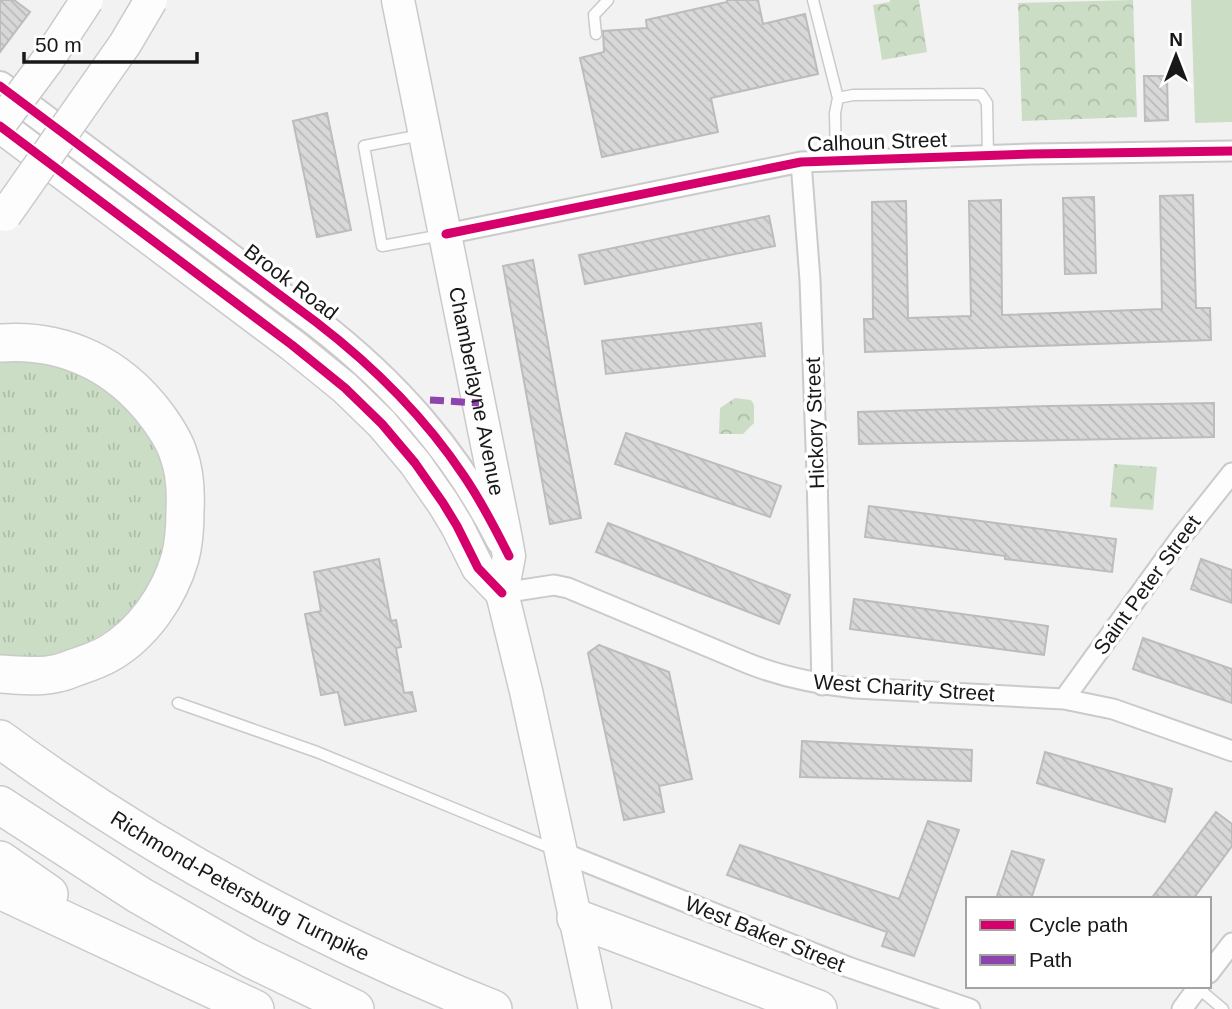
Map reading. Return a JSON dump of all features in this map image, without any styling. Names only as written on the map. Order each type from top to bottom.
[{"type":"highway","points":[[0,343],[27,343],[79,354],[103,366],[127,384],[147,403],[165,427],[178,453],[185,483],[186,505],[180,558],[170,582],[156,609],[126,641],[107,654],[58,674],[0,674]]},
{"type":"highway","name":"Richmond-Petersburg Turnpike","points":[[0,739],[130,828],[202,871],[351,948],[493,1009]]},
{"type":"highway","points":[[0,805],[139,895],[249,958],[355,1009]]},
{"type":"highway","points":[[0,860],[128,949]]},
{"type":"highway","points":[[0,890],[255,1009]]},
{"type":"highway","points":[[576,918],[818,1009]]},
{"type":"main road","points":[[87,0],[0,125],[302,352],[345,388],[382,424],[415,463],[457,526],[478,568],[502,593]]},
{"type":"main road","points":[[3,218],[125,44],[151,0]]},
{"type":"main road","name":"Chamberlayne Avenue","points":[[398,0],[509,556],[502,593],[593,998]]},
{"type":"main road","name":"Brook Road","points":[[0,86],[316,321],[375,371],[446,450],[477,495],[509,556]]},
{"type":"street","name":"Calhoun Street","points":[[446,234],[802,162],[836,159],[1232,151]]},
{"type":"street","name":"Hickory Street","points":[[802,162],[811,304],[822,685]]},
{"type":"street","name":"Saint Peter Street","points":[[1064,699],[1181,537],[1232,473]]},
{"type":"street","name":"West Charity Street","points":[[502,593],[554,585],[568,588],[758,668],[822,685],[1064,699],[1113,709],[1232,751]]},
{"type":"street","name":"West Baker Street","points":[[561,852],[848,967],[970,1009]]},
{"type":"street","points":[[1211,971],[1232,943]]},
{"type":"street","points":[[1182,1009],[1198,988]]},
{"type":"lane","points":[[596,34],[594,15],[608,0]]},
{"type":"lane","points":[[813,0],[838,98],[835,113],[836,159]]},
{"type":"lane","points":[[838,98],[853,95],[981,94],[987,103],[988,156]]},
{"type":"lane","points":[[426,134],[364,146],[382,246],[446,234]]},
{"type":"lane","points":[[178,703],[317,752],[561,852]]},
{"type":"lane","points":[[1206,988],[1223,1009]]},
{"type":"green space","points":[[890,0],[919,0],[927,52],[882,60],[873,5]]},
{"type":"green space","points":[[1133,0],[1137,117],[1022,121],[1018,3]]},
{"type":"green space","points":[[1191,0],[1232,0],[1232,122],[1195,123]]},
{"type":"green space","points":[[0,356],[53,361],[120,395],[134,410],[156,448],[168,491],[168,537],[154,580],[142,599],[129,614],[97,637],[59,653],[39,657],[0,657]]},
{"type":"green space","points":[[735,398],[751,400],[754,405],[754,423],[743,434],[719,434],[720,408]]},
{"type":"green space","points":[[1114,464],[1157,467],[1153,510],[1110,507]]},
{"type":"building","points":[[0,0],[14,0],[30,12],[0,52]]},
{"type":"building","points":[[727,0],[758,0],[763,24],[805,14],[818,74],[711,98],[718,132],[602,157],[580,58],[604,52],[603,31],[647,28],[646,20]]},
{"type":"building","points":[[1144,76],[1167,76],[1168,120],[1145,121]]},
{"type":"building","points":[[327,113],[351,230],[317,237],[293,121]]},
{"type":"building","points":[[1193,195],[1196,308],[1210,308],[1211,340],[865,352],[864,319],[873,319],[872,202],[906,201],[908,318],[971,316],[969,201],[1001,200],[1002,315],[1162,309],[1160,196]]},
{"type":"building","points":[[1094,197],[1096,273],[1065,274],[1063,198]]},
{"type":"building","points":[[769,216],[775,246],[585,284],[579,255]]},
{"type":"building","points":[[533,260],[581,518],[550,524],[503,266]]},
{"type":"building","points":[[761,323],[765,356],[606,374],[602,341]]},
{"type":"building","points":[[1214,403],[1214,437],[859,444],[858,412]]},
{"type":"building","points":[[626,433],[781,486],[770,517],[615,464]]},
{"type":"building","points":[[869,506],[1116,539],[1112,572],[1005,559],[1005,556],[865,537]]},
{"type":"building","points":[[608,523],[790,595],[779,624],[596,552]]},
{"type":"building","points":[[379,559],[391,621],[396,620],[401,647],[396,648],[404,693],[412,692],[416,711],[345,725],[338,692],[321,695],[305,614],[321,611],[314,572]]},
{"type":"building","points":[[1201,559],[1232,570],[1232,603],[1191,589]]},
{"type":"building","points":[[854,599],[1048,626],[1044,655],[850,629]]},
{"type":"building","points":[[1143,638],[1232,669],[1232,703],[1133,669]]},
{"type":"building","points":[[599,645],[669,672],[692,779],[659,786],[664,812],[624,820],[588,653]]},
{"type":"building","points":[[802,741],[972,750],[971,781],[800,777]]},
{"type":"building","points":[[1045,752],[1172,789],[1165,822],[1037,783]]},
{"type":"building","points":[[1216,812],[1232,824],[1232,846],[1194,897],[1152,897]]},
{"type":"building","points":[[928,821],[959,830],[914,956],[882,946],[887,932],[727,875],[740,845],[899,899]]},
{"type":"building","points":[[1012,851],[1044,860],[1032,897],[997,897]]},
{"type":"marked path","points":[[430,400],[479,403]]},
{"type":"cycle path","points":[[0,86],[316,322],[377,374],[432,433],[464,476],[509,556]]},
{"type":"cycle path","points":[[0,126],[292,345],[345,388],[382,424],[415,463],[457,526],[478,568],[502,593]]},
{"type":"cycle path","points":[[446,234],[801,162],[1031,154],[1232,151]]}]
